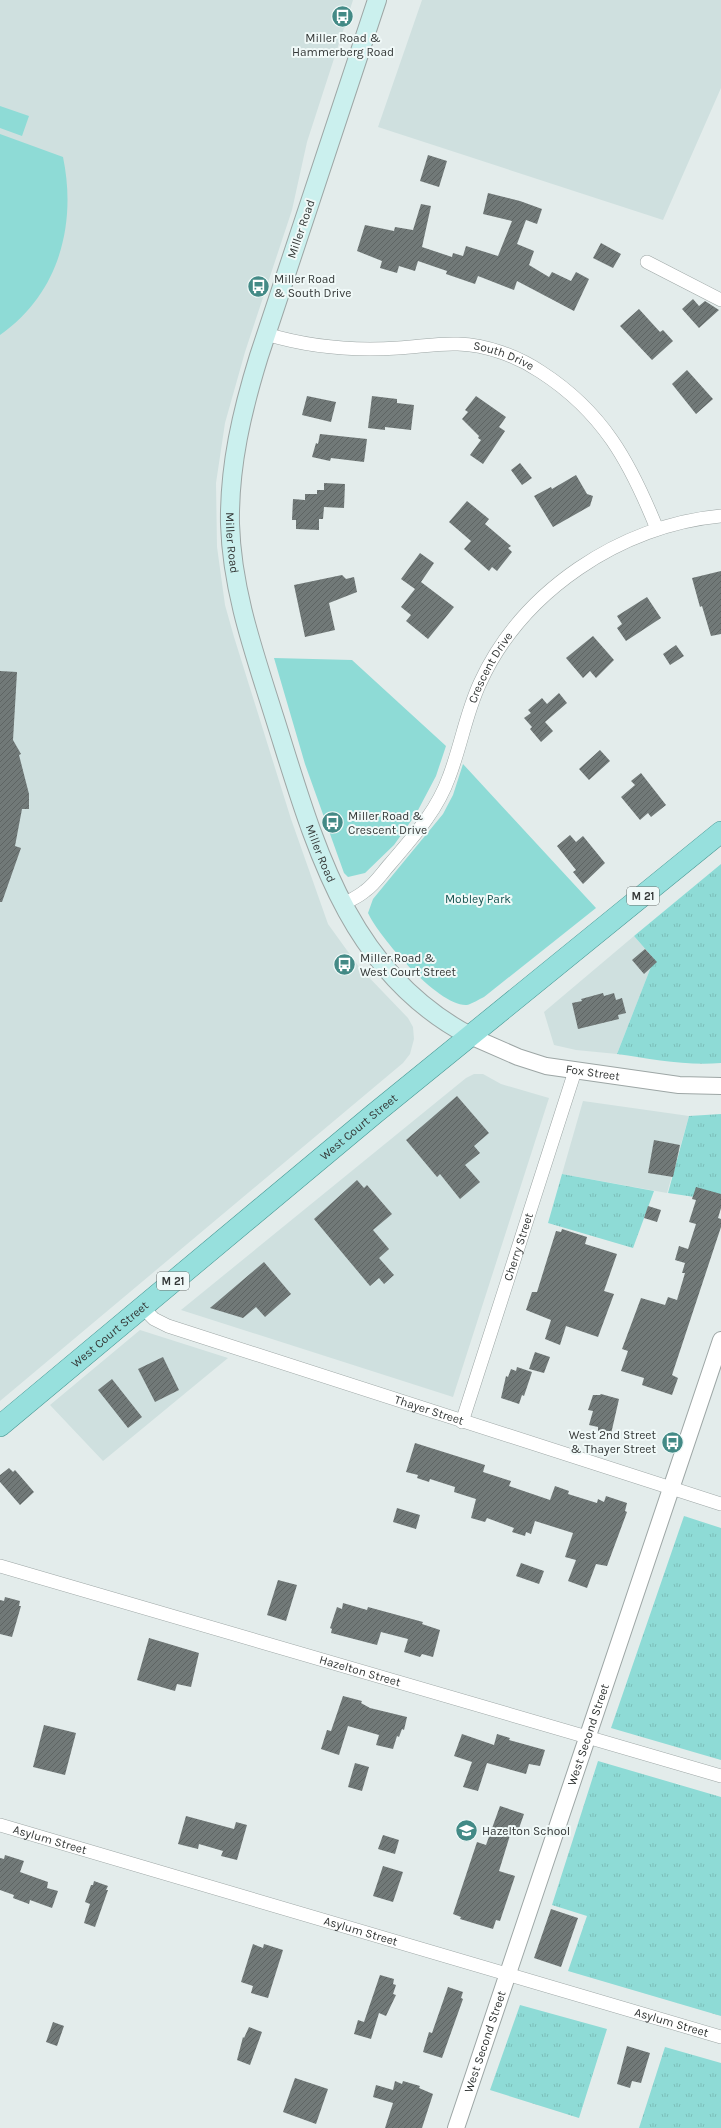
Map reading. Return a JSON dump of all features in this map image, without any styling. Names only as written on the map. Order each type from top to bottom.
[{"type":"main road","name":"Miller Road","points":[[377,0],[266,334],[244,408],[232,468],[230,526],[234,566],[247,628],[309,826],[326,871],[342,905],[367,946],[394,976],[434,1013],[470,1036]]},
{"type":"main road","name":"West Court Street","points":[[0,1426],[470,1036],[721,832]]},
{"type":"street","points":[[647,262],[721,300]]},
{"type":"street","name":"South Drive","points":[[266,334],[302,343],[354,348],[470,345],[500,352],[523,362],[563,387],[598,420],[620,452],[657,530]]},
{"type":"street","name":"Crescent Drive","points":[[342,905],[368,889],[432,813],[448,779],[465,722],[480,683],[493,659],[519,622],[547,594],[585,565],[620,544],[657,530],[721,516]]},
{"type":"street","name":"Fox Street","points":[[470,1036],[526,1060],[574,1071],[679,1085],[721,1086]]},
{"type":"street","name":"Cherry Street","points":[[462,1422],[574,1071]]},
{"type":"street","name":"Thayer Street","points":[[142,1307],[154,1319],[168,1326],[462,1422],[721,1504]]},
{"type":"street","name":"West Second Street","points":[[456,2128],[721,1340]]},
{"type":"street","name":"Hazelton Street","points":[[0,1566],[721,1776]]},
{"type":"street","name":"Asylum Street","points":[[0,1824],[721,2037]]},
{"type":"shaded area","points":[[0,0],[353,0],[307,142],[292,210],[245,352],[225,423],[216,483],[217,547],[225,605],[234,637],[291,819],[328,924],[359,967],[408,1018],[413,1027],[414,1039],[410,1054],[403,1063],[0,1401]]},
{"type":"shaded area","points":[[422,0],[721,0],[721,88],[663,220],[378,127]]},
{"type":"shaded area","points":[[634,936],[654,959],[617,1054],[576,1050],[554,1045],[544,1012]]},
{"type":"shaded area","points":[[474,1074],[483,1074],[501,1084],[549,1098],[453,1397],[181,1310],[466,1078]]},
{"type":"shaded area","points":[[583,1101],[689,1116],[667,1193],[562,1174]]},
{"type":"shaded area","points":[[140,1330],[228,1358],[103,1461],[50,1405]]},
{"type":"green space","points":[[0,106],[29,116],[22,136],[0,128]]},
{"type":"green space","points":[[0,134],[63,157],[67,182],[67,207],[65,232],[59,256],[50,278],[37,299],[20,318],[0,335]]},
{"type":"green space","points":[[274,658],[352,660],[446,746],[436,776],[416,814],[394,845],[365,873],[348,877],[344,873],[305,764]]},
{"type":"green space","name":"Mobley Park","points":[[463,764],[596,908],[484,997],[467,1005],[455,1003],[441,995],[426,983],[411,969],[384,938],[368,913],[373,899],[443,814],[453,795]]},
{"type":"green space","points":[[721,864],[721,1063],[682,1063],[617,1054],[654,959],[634,936]]},
{"type":"green space","points":[[721,1114],[721,1201],[668,1193],[689,1116]]},
{"type":"green space","points":[[562,1174],[654,1191],[633,1248],[548,1223]]},
{"type":"green space","points":[[684,1516],[721,1528],[721,1760],[611,1728]]},
{"type":"green space","points":[[598,1761],[721,1797],[721,2016],[568,1971],[587,1916],[552,1905]]},
{"type":"green space","points":[[520,2005],[607,2029],[579,2118],[490,2090]]},
{"type":"green space","points":[[665,2047],[721,2063],[721,2128],[639,2128]]},
{"type":"building","points":[[428,155],[447,161],[439,187],[420,181]]},
{"type":"building","points":[[488,193],[520,201],[542,209],[537,224],[526,220],[517,244],[534,251],[529,265],[549,277],[552,272],[571,281],[576,272],[589,279],[574,311],[517,281],[514,290],[478,276],[475,284],[446,274],[447,271],[418,261],[415,271],[399,266],[397,273],[380,268],[382,261],[357,251],[365,225],[394,231],[395,227],[413,230],[421,204],[431,206],[422,247],[452,257],[453,253],[463,256],[466,246],[498,256],[512,221],[483,214]]},
{"type":"building","points":[[601,243],[621,254],[613,268],[593,258]]},
{"type":"building","points":[[693,299],[699,306],[705,301],[719,310],[699,328],[682,309]]},
{"type":"building","points":[[639,309],[660,332],[663,330],[673,341],[652,360],[620,326]]},
{"type":"building","points":[[687,370],[713,399],[696,414],[672,384]]},
{"type":"building","points":[[307,396],[336,402],[331,422],[302,415]]},
{"type":"building","points":[[372,396],[397,399],[397,403],[414,405],[411,430],[385,427],[385,430],[368,428]]},
{"type":"building","points":[[476,396],[506,417],[499,427],[505,431],[483,464],[470,455],[481,440],[478,438],[479,436],[462,419],[468,412],[465,410]]},
{"type":"building","points":[[320,434],[367,439],[364,462],[331,458],[330,461],[312,457],[316,443],[318,444]]},
{"type":"building","points":[[520,463],[532,478],[522,485],[511,470]]},
{"type":"building","points":[[576,475],[587,494],[593,496],[590,506],[553,527],[534,496],[551,487],[552,489]]},
{"type":"building","points":[[324,483],[345,484],[344,508],[324,507],[323,519],[319,519],[319,530],[296,529],[296,520],[292,520],[293,499],[305,500],[305,494],[317,494],[317,490],[324,490]]},
{"type":"building","points":[[467,501],[489,519],[485,524],[511,546],[508,548],[512,552],[497,571],[492,567],[489,571],[464,549],[471,541],[449,522]]},
{"type":"building","points":[[420,553],[434,563],[421,582],[454,607],[428,639],[406,621],[411,615],[401,607],[415,589],[401,579]]},
{"type":"building","points":[[721,571],[721,634],[711,636],[702,606],[700,607],[692,578]]},
{"type":"building","points":[[342,575],[346,579],[354,577],[357,592],[329,603],[335,630],[305,637],[294,585]]},
{"type":"building","points":[[647,597],[661,618],[626,641],[617,628],[622,624],[617,616]]},
{"type":"building","points":[[593,636],[614,660],[596,678],[590,671],[583,678],[566,658]]},
{"type":"building","points":[[676,645],[684,656],[670,665],[663,654]]},
{"type":"building","points":[[0,671],[17,672],[13,740],[21,754],[19,755],[29,794],[29,809],[22,809],[15,846],[21,848],[2,902],[0,902]]},
{"type":"building","points":[[559,693],[567,703],[545,722],[553,731],[541,742],[530,729],[532,727],[524,718],[531,713],[528,710],[542,698],[547,704]]},
{"type":"building","points":[[600,750],[610,761],[589,780],[579,769]]},
{"type":"building","points":[[641,773],[666,805],[651,817],[648,813],[640,820],[621,797],[635,785],[631,781]]},
{"type":"building","points":[[570,835],[576,842],[583,836],[605,863],[583,884],[573,872],[576,870],[557,846]]},
{"type":"building","points":[[645,949],[657,962],[644,974],[632,960]]},
{"type":"building","points":[[603,993],[604,996],[614,993],[616,1000],[622,998],[626,1013],[618,1015],[619,1019],[578,1029],[572,1003]]},
{"type":"building","points":[[457,1096],[489,1133],[474,1146],[480,1153],[465,1165],[480,1182],[460,1199],[440,1174],[437,1177],[406,1140]]},
{"type":"building","points":[[654,1140],[680,1145],[673,1177],[648,1173]]},
{"type":"building","points":[[357,1180],[364,1188],[367,1185],[392,1214],[373,1230],[389,1249],[379,1258],[394,1275],[384,1284],[379,1278],[370,1286],[314,1219]]},
{"type":"building","points":[[696,1187],[721,1194],[721,1208],[718,1218],[721,1219],[721,1227],[672,1375],[678,1378],[672,1395],[642,1385],[644,1378],[621,1371],[628,1351],[622,1349],[641,1298],[665,1305],[668,1297],[677,1300],[685,1273],[682,1273],[685,1263],[675,1260],[679,1246],[688,1249],[696,1224],[689,1222],[696,1200],[692,1199]]},
{"type":"building","points":[[648,1206],[661,1210],[657,1222],[644,1218]]},
{"type":"building","points":[[562,1229],[587,1237],[585,1244],[617,1254],[604,1291],[614,1294],[598,1337],[566,1326],[560,1345],[545,1339],[551,1320],[526,1310],[532,1292],[537,1292],[556,1231],[561,1232]]},
{"type":"building","points":[[264,1262],[291,1294],[265,1317],[256,1307],[243,1318],[210,1308]]},
{"type":"building","points":[[535,1352],[550,1357],[544,1373],[529,1369]]},
{"type":"building","points":[[163,1357],[179,1390],[155,1402],[138,1369]]},
{"type":"building","points":[[517,1367],[532,1372],[524,1396],[522,1395],[519,1404],[501,1398],[506,1376],[508,1377],[511,1369],[516,1371]]},
{"type":"building","points":[[112,1379],[142,1417],[128,1428],[98,1390]]},
{"type":"building","points":[[601,1394],[619,1399],[611,1434],[598,1431],[598,1427],[589,1425],[593,1411],[588,1410],[593,1395]]},
{"type":"building","points":[[415,1443],[485,1465],[483,1472],[511,1481],[509,1486],[550,1500],[555,1486],[569,1491],[568,1494],[597,1503],[598,1499],[604,1502],[606,1496],[627,1503],[625,1511],[627,1512],[607,1566],[596,1564],[587,1588],[568,1581],[576,1560],[565,1557],[573,1533],[535,1521],[531,1534],[526,1532],[525,1536],[512,1532],[514,1528],[487,1518],[485,1522],[471,1518],[476,1499],[454,1492],[455,1487],[430,1479],[429,1482],[417,1478],[418,1475],[406,1472]]},
{"type":"building","points":[[9,1468],[13,1472],[15,1470],[34,1492],[20,1505],[0,1482],[0,1475]]},
{"type":"building","points":[[397,1508],[420,1515],[416,1529],[393,1522]]},
{"type":"building","points":[[521,1563],[544,1571],[539,1584],[516,1576]]},
{"type":"building","points":[[278,1580],[297,1585],[286,1621],[267,1615]]},
{"type":"building","points":[[5,1597],[20,1601],[19,1606],[21,1606],[12,1637],[0,1634],[0,1600],[4,1601]]},
{"type":"building","points":[[343,1603],[367,1610],[368,1607],[423,1622],[422,1624],[440,1630],[433,1657],[422,1654],[420,1657],[404,1652],[408,1639],[381,1632],[377,1645],[331,1633],[332,1629],[330,1628],[337,1607],[342,1609]]},
{"type":"building","points":[[149,1638],[199,1653],[191,1687],[177,1684],[175,1691],[137,1680]]},
{"type":"building","points":[[343,1696],[362,1701],[361,1703],[370,1708],[407,1717],[404,1730],[402,1729],[399,1737],[397,1736],[393,1749],[376,1745],[379,1735],[348,1726],[339,1755],[321,1749],[327,1730],[331,1731]]},
{"type":"building","points":[[44,1725],[76,1733],[65,1775],[33,1767]]},
{"type":"building","points":[[462,1734],[494,1745],[497,1734],[510,1738],[509,1740],[545,1750],[540,1766],[529,1764],[526,1774],[487,1763],[478,1791],[463,1787],[472,1762],[454,1756]]},
{"type":"building","points":[[355,1763],[369,1767],[362,1791],[348,1787]]},
{"type":"building","points":[[500,1806],[524,1814],[517,1834],[511,1832],[499,1871],[515,1876],[500,1921],[496,1920],[493,1929],[460,1919],[461,1917],[453,1914],[477,1842],[486,1845]]},
{"type":"building","points":[[186,1816],[234,1829],[236,1822],[247,1825],[237,1860],[221,1856],[223,1851],[199,1844],[198,1849],[178,1844]]},
{"type":"building","points":[[383,1835],[399,1840],[395,1854],[378,1849]]},
{"type":"building","points":[[5,1855],[24,1861],[20,1872],[48,1882],[47,1888],[58,1891],[52,1908],[30,1900],[29,1904],[13,1898],[14,1895],[0,1890],[0,1858],[4,1859]]},
{"type":"building","points":[[383,1866],[403,1872],[393,1902],[373,1896]]},
{"type":"building","points":[[94,1881],[108,1886],[106,1890],[108,1890],[95,1927],[84,1923],[90,1904],[85,1902]]},
{"type":"building","points":[[551,1909],[578,1918],[561,1967],[534,1958]]},
{"type":"building","points":[[253,1944],[263,1948],[264,1944],[283,1950],[268,1998],[251,1993],[253,1986],[241,1982]]},
{"type":"building","points":[[380,1975],[394,1979],[393,1984],[396,1985],[393,1994],[396,1995],[386,2016],[379,2013],[371,2039],[354,2034],[358,2020],[364,2022]]},
{"type":"building","points":[[448,1987],[463,1992],[461,1998],[463,1999],[442,2058],[423,2052],[429,2032],[432,2033]]},
{"type":"building","points":[[53,2022],[64,2026],[57,2046],[46,2042]]},
{"type":"building","points":[[249,2027],[262,2032],[250,2065],[237,2060],[243,2037],[244,2038]]},
{"type":"building","points":[[627,2046],[650,2053],[641,2083],[632,2081],[630,2088],[617,2084]]},
{"type":"building","points":[[295,2078],[328,2089],[316,2124],[283,2112]]},
{"type":"building","points":[[395,2081],[402,2084],[403,2081],[420,2086],[419,2088],[433,2094],[422,2128],[385,2128],[393,2103],[373,2097],[376,2085],[393,2090]]},
{"type":"place","name":"Miller Road & Hammerberg Road","points":[[343,17]]},
{"type":"place","name":"Miller Road & South Drive","points":[[259,286]]},
{"type":"place","name":"Miller Road & Crescent Drive","points":[[332,823]]},
{"type":"place","name":"Miller Road & West Court Street","points":[[344,965]]},
{"type":"place","name":"West 2nd Street & Thayer Street","points":[[672,1442]]},
{"type":"place","name":"Hazelton School","points":[[466,1831]]}]
